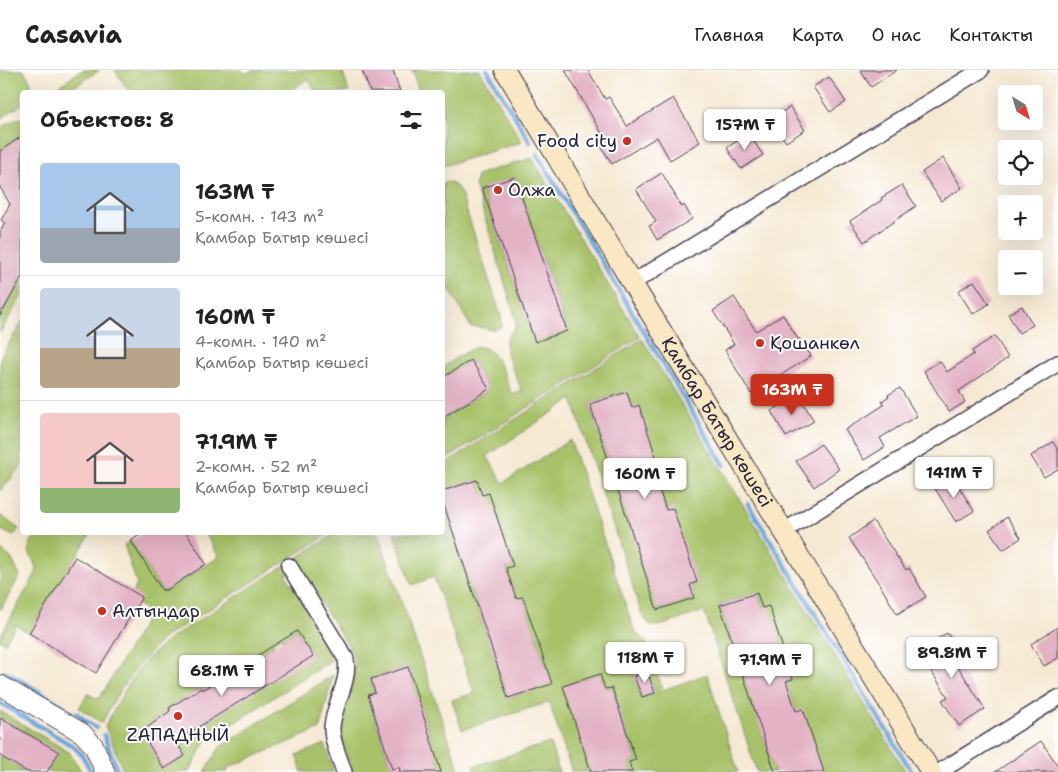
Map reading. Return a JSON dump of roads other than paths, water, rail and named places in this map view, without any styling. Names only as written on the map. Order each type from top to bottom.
[{"type":"main road","name":"Қамбар Батыр көшесі","points":[[505,70],[632,283],[931,772]]},
{"type":"street","points":[[632,283],[981,70]]},
{"type":"street","points":[[784,531],[1058,363]]},
{"type":"street","points":[[289,566],[346,659],[346,677],[332,728],[344,772]]},
{"type":"street","points":[[0,685],[82,733],[94,746],[105,772]]},
{"type":"street","points":[[940,772],[1058,698]]},
{"type":"waterway","points":[[487,70],[530,142]]},
{"type":"waterway","points":[[537,154],[724,465]]},
{"type":"waterway","points":[[748,504],[912,772]]},
{"type":"waterway","points":[[6,672],[63,706]]},
{"type":"waterway","points":[[0,703],[73,746],[82,755],[91,772]]},
{"type":"waterway","points":[[76,713],[96,728]]},
{"type":"waterway","points":[[104,735],[118,772]]},
{"type":"place","name":"Food city","points":[[627,141]]},
{"type":"place","name":"Олжа","points":[[498,190]]},
{"type":"place","name":"Қошанкөл","points":[[760,343]]},
{"type":"place","name":"Алтындар","points":[[102,611]]},
{"type":"place","name":"ZАПАДНЫЙ","points":[[178,716]]}]
